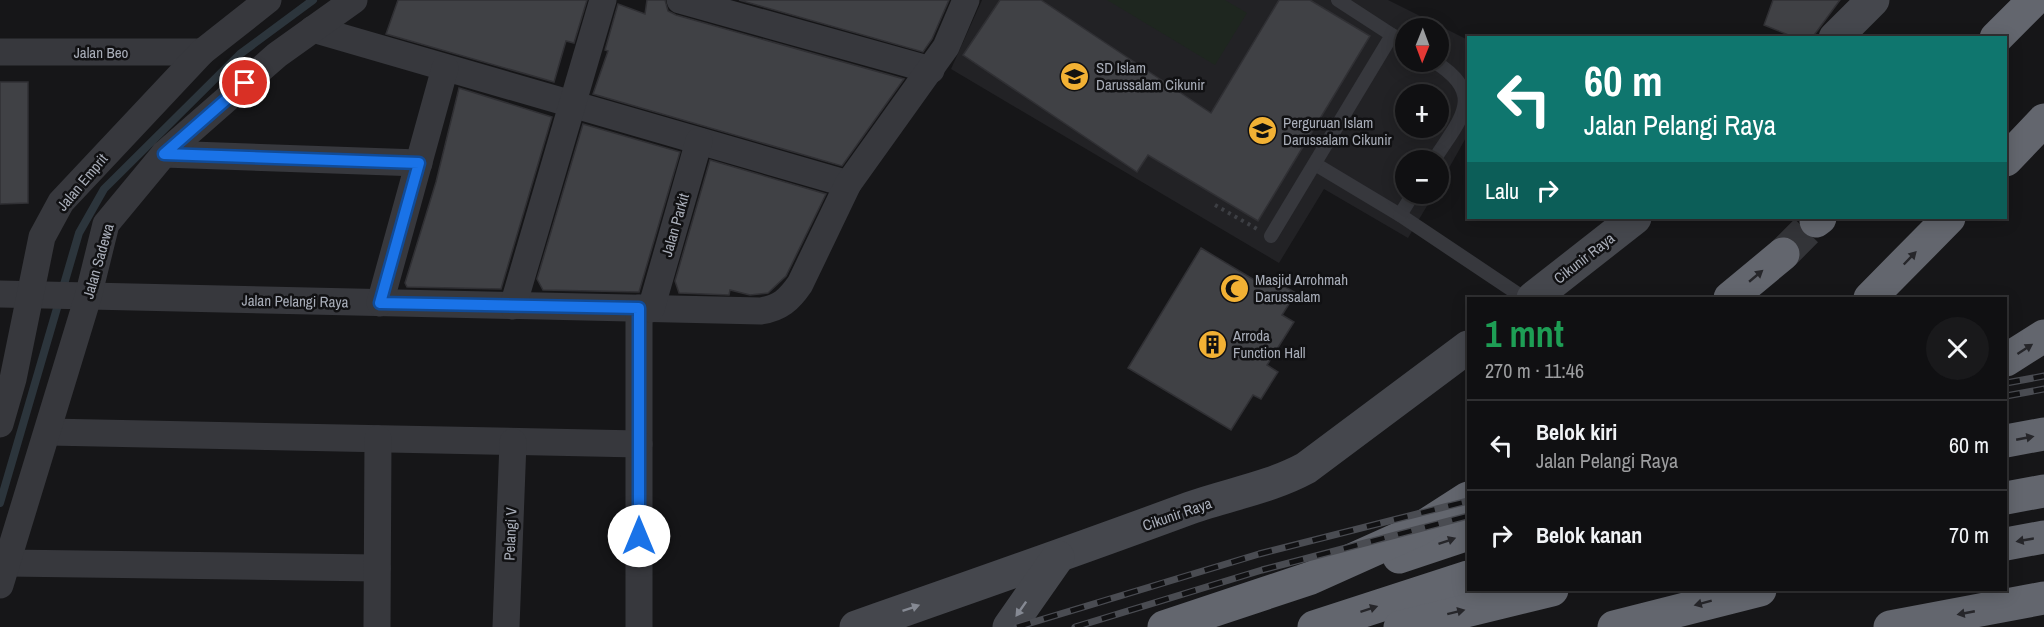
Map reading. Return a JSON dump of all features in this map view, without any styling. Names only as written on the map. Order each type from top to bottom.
[{"type":"highway","points":[[1977,36],[2006,0]]},
{"type":"highway","points":[[1998,36],[2034,0]]},
{"type":"highway","points":[[2008,157],[2044,120]]},
{"type":"highway","points":[[1871,297],[1948,219]]},
{"type":"highway","points":[[1731,297],[1783,254]]},
{"type":"highway","points":[[2007,359],[2044,336]]},
{"type":"highway","points":[[2007,441],[2044,434]]},
{"type":"highway","points":[[2007,498],[2044,491]]},
{"type":"highway","points":[[1164,627],[1311,578],[1418,530],[1467,499]]},
{"type":"highway","points":[[1193,627],[1467,534]]},
{"type":"highway","points":[[2007,544],[2044,537]]},
{"type":"highway","points":[[1314,627],[1467,577]]},
{"type":"highway","points":[[1400,627],[1548,591]]},
{"type":"highway","points":[[1614,627],[1756,591]]},
{"type":"highway","points":[[1890,627],[2034,600]]},
{"type":"street","name":"Jalan Emprit","points":[[0,424],[36,295],[42,237],[61,202],[202,52],[268,0]]},
{"type":"street","name":"Jalan Sadewa","points":[[3,574],[49,432],[106,224],[164,154],[277,55],[354,0]]},
{"type":"street","points":[[513,306],[603,0]]},
{"type":"street","points":[[680,0],[931,69]]},
{"type":"street","points":[[313,30],[848,184],[946,47],[966,0]]},
{"type":"street","points":[[1837,36],[1873,0]]},
{"type":"street","name":"Jalan Beo","points":[[0,52],[202,52]]},
{"type":"street","points":[[380,303],[445,68]]},
{"type":"street","name":"Jalan Parkit","points":[[639,627],[639,444],[645,308],[699,141]]},
{"type":"street","points":[[164,154],[419,163]]},
{"type":"street","name":"Jalan Pelangi Raya","points":[[0,294],[760,311],[775,309],[790,299],[848,184]]},
{"type":"street","name":"Cikunir Raya","points":[[1534,297],[1634,219]]},
{"type":"street","name":"Cikunir Raya","points":[[856,627],[1202,504],[1281,482],[1306,468],[1467,348]]},
{"type":"street","points":[[49,432],[639,444]]},
{"type":"street","points":[[377,627],[378,439]]},
{"type":"street","name":"Pelangi V","points":[[506,627],[513,442]]},
{"type":"street","points":[[1009,627],[1058,557]]},
{"type":"street","points":[[3,574],[377,568]]},
{"type":"lane","points":[[1338,0],[1395,37]]},
{"type":"lane","points":[[1270,236],[1392,35]]},
{"type":"lane","points":[[1440,150],[1466,110],[1465,93],[1449,70]]},
{"type":"lane","points":[[1315,164],[1400,215],[1523,297]]},
{"type":"lane","points":[[1400,215],[1407,204]]},
{"type":"path","points":[[1215,205],[1270,236]]},
{"type":"shaded area","name":"Perguruan Islam Darussalam Cikunir","points":[[982,0],[1388,0],[1424,18],[1395,18],[1395,72],[1449,72],[1449,30],[1467,40],[1467,136],[1449,168],[1449,150],[1395,150],[1395,204],[1428,204],[1408,238],[1324,189],[1279,263],[951,69]]},
{"type":"shaded area","points":[[1107,0],[1225,0],[1247,13],[1215,65]]},
{"type":"building","points":[[398,0],[587,0],[574,43],[566,41],[554,82],[386,34]]},
{"type":"building","points":[[647,0],[665,0],[668,11],[676,15],[904,79],[842,166],[593,94],[608,51],[605,50],[618,4],[645,14]]},
{"type":"building","points":[[739,0],[949,0],[932,39],[923,52]]},
{"type":"building","points":[[1000,0],[1041,0],[1211,113],[1279,0],[1310,0],[1370,36],[1258,221],[1148,155],[1137,172],[963,55]]},
{"type":"building","points":[[1773,0],[1840,0],[1813,36],[1791,36],[1764,25]]},
{"type":"building","points":[[0,82],[28,82],[28,203],[0,204]]},
{"type":"building","points":[[459,88],[552,117],[501,289],[407,287],[405,283],[436,182]]},
{"type":"building","points":[[583,124],[680,152],[639,292],[543,290],[537,279]]},
{"type":"building","points":[[710,160],[826,194],[786,276],[768,293],[750,295],[730,290],[729,295],[679,293],[675,281]]},
{"type":"building","name":"Arroda Function Hall","points":[[1201,248],[1266,287],[1271,279],[1296,293],[1282,315],[1294,322],[1267,365],[1278,372],[1261,399],[1253,395],[1231,430],[1128,368]]},
{"type":"waterway","points":[[0,503],[79,233],[104,189],[240,54],[313,0]]},
{"type":"tunnel","points":[[1783,254],[1816,221]]},
{"type":"railway","points":[[2007,383],[2044,376]]},
{"type":"railway","points":[[2007,396],[2044,389]]},
{"type":"railway","points":[[1017,627],[1259,554],[1467,501]]},
{"type":"railway","points":[[1075,627],[1262,570],[1467,516]]},
{"type":"place","name":"SD Islam Darussalam Cikunir","points":[[1075,76]]},
{"type":"place","name":"Perguruan Islam Darussalam Cikunir","points":[[1262,131]]},
{"type":"place","name":"Masjid Arrohmah Darussalam","points":[[1234,288]]},
{"type":"place","name":"Arroda Function Hall","points":[[1212,344]]},
{"type":"route","points":[[245,83],[164,154],[419,163],[380,303],[639,308],[639,536]]}]
